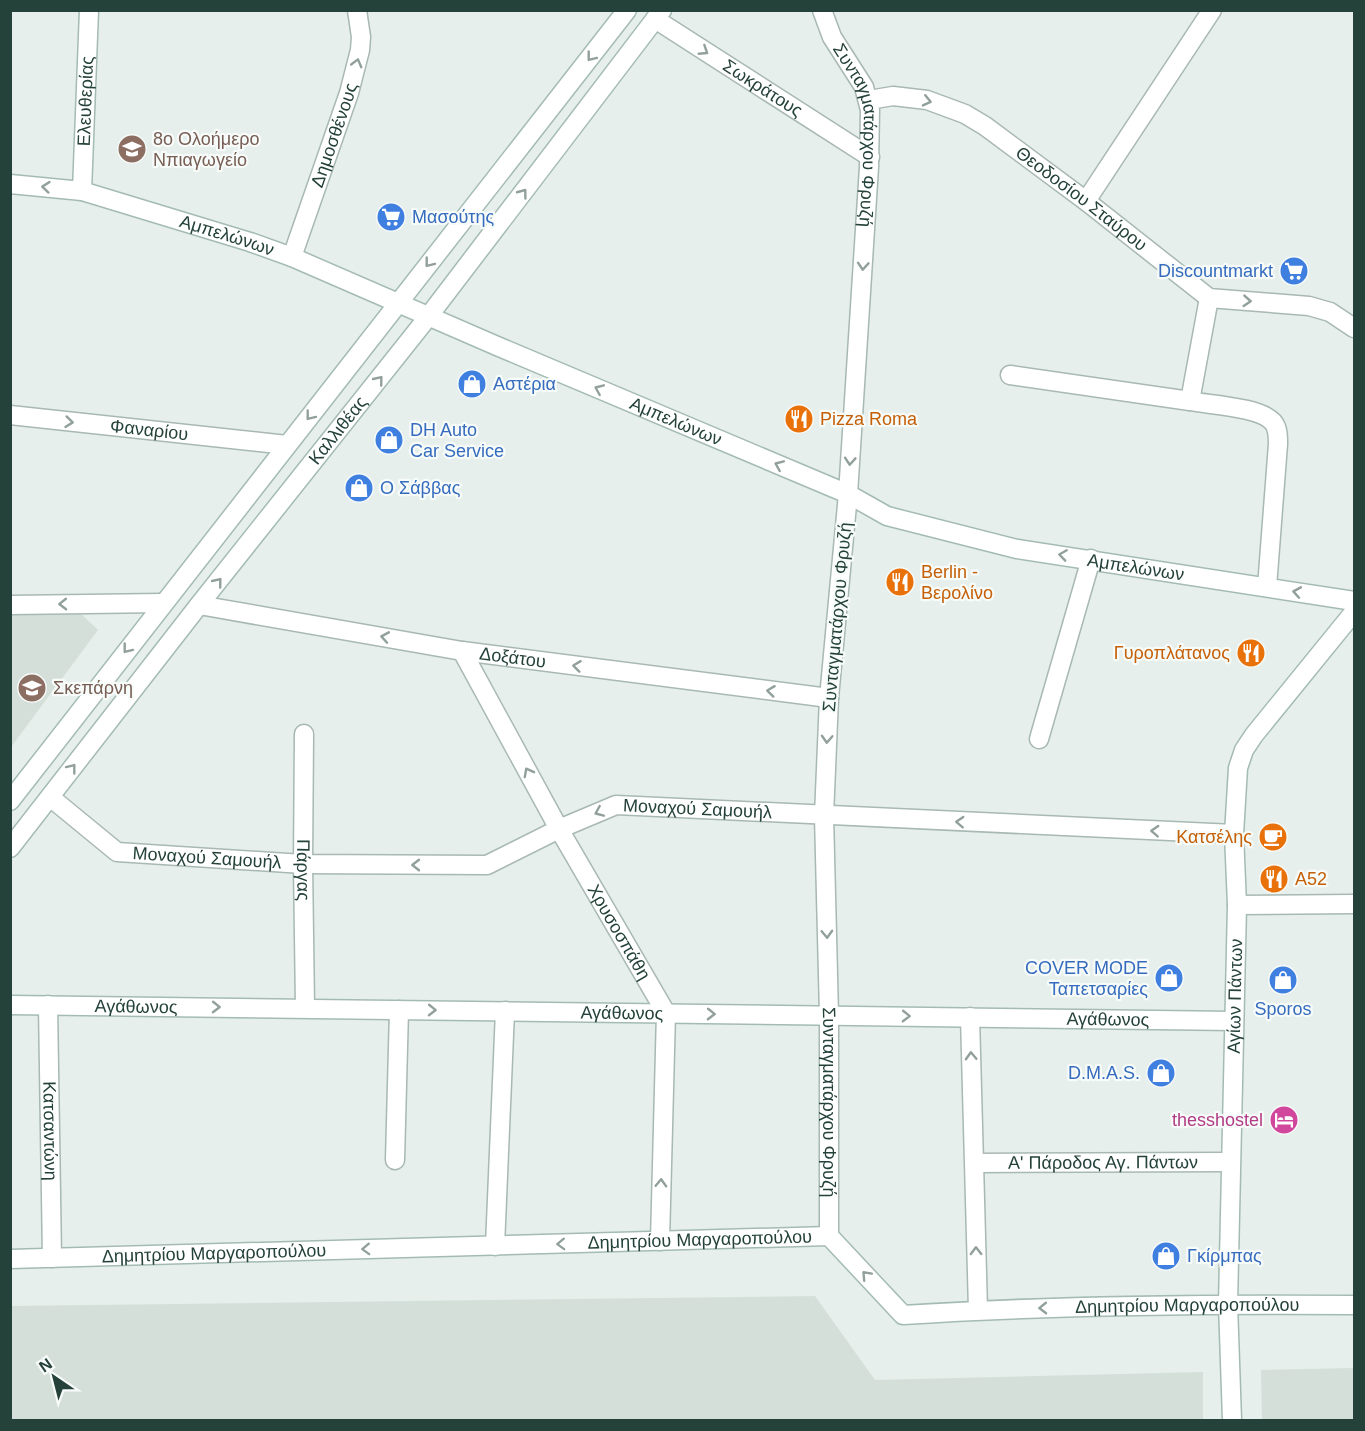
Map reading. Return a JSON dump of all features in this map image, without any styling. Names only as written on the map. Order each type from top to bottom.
[{"type":"street","name":"Ελευθερίας","points":[[82,191],[89,10]]},
{"type":"street","name":"Δημοσθένους","points":[[292,258],[349,93],[360,50],[361,38],[357,10]]},
{"type":"street","name":"Καλλιθέας","points":[[10,801],[627,10]]},
{"type":"street","name":"Συνταγματάρχου Φρυζή","points":[[822,10],[832,37],[864,87],[869,100],[870,157],[848,494],[829,698],[824,816],[829,1015],[829,1236]]},
{"type":"street","points":[[1086,201],[1212,10]]},
{"type":"street","name":"Καλλιθέας","points":[[10,848],[429,317],[658,15]]},
{"type":"street","name":"Σωκράτους","points":[[658,15],[870,157]]},
{"type":"street","name":"Θεοδοσίου Σταύρου","points":[[869,100],[893,96],[927,100],[965,114],[1003,138],[1209,298]]},
{"type":"street","name":"Αμπελώνων","points":[[10,184],[82,191],[249,242],[292,258],[848,494],[886,516],[1017,549],[1267,586],[1354,602]]},
{"type":"street","points":[[1190,401],[1209,298],[1309,306],[1330,312],[1354,328]]},
{"type":"street","points":[[1010,375],[1260,413],[1274,423],[1278,431],[1278,444],[1267,586]]},
{"type":"street","name":"Φαναρίου","points":[[10,415],[287,445]]},
{"type":"street","points":[[1039,739],[1091,559]]},
{"type":"street","points":[[10,605],[163,603]]},
{"type":"street","name":"Δοξάτου","points":[[200,605],[462,651],[829,698]]},
{"type":"street","name":"Αγίων Πάντων","points":[[1232,1420],[1228,1304],[1237,905],[1234,834],[1238,768],[1248,742],[1354,612]]},
{"type":"street","name":"Χρυσοσπάθη","points":[[462,651],[559,829],[666,1013]]},
{"type":"street","name":"Πάργας","points":[[304,734],[305,1008]]},
{"type":"street","name":"Μοναχού Σαμουήλ","points":[[50,797],[117,852],[303,864],[487,865],[559,829],[615,805],[1234,834]]},
{"type":"street","points":[[1237,905],[1354,903]]},
{"type":"street","name":"Αγάθωνος","points":[[10,1005],[1234,1021]]},
{"type":"street","name":"Κατσαντώνη","points":[[48,1005],[52,1258]]},
{"type":"street","points":[[395,1160],[399,1010]]},
{"type":"street","points":[[495,1246],[505,1011]]},
{"type":"street","points":[[660,1241],[666,1013]]},
{"type":"street","points":[[970,1017],[978,1310]]},
{"type":"street","name":"Α' Πάροδος Αγ. Πάντων","points":[[975,1163],[1230,1162]]},
{"type":"street","name":"Δημητρίου Μαργαροπούλου","points":[[10,1259],[829,1236],[903,1315],[978,1310],[1228,1304],[1354,1305]]},
{"type":"shaded area","name":"Σκεπάρνη","points":[[78,611],[98,630],[11,747],[11,613]]},
{"type":"shaded area","points":[[815,1296],[875,1380],[1203,1372],[1203,1420],[11,1420],[11,1306]]},
{"type":"shaded area","points":[[1354,1368],[1354,1420],[1262,1420],[1261,1370]]},
{"type":"place","name":"8o Ολοήμερο Νπιαγωγείο","points":[[132,149]]},
{"type":"place","name":"Μασούτης","points":[[391,217]]},
{"type":"place","name":"Discountmarkt","points":[[1294,271]]},
{"type":"place","name":"Αστέρια","points":[[472,384]]},
{"type":"place","name":"Pizza Roma","points":[[799,419]]},
{"type":"place","name":"DH Auto Car Service","points":[[389,440]]},
{"type":"place","name":"Ο Σάββας","points":[[359,488]]},
{"type":"place","name":"Berlin - Βερολίνο","points":[[900,582]]},
{"type":"place","name":"Γυροπλάτανος","points":[[1251,653]]},
{"type":"place","name":"Σκεπάρνη","points":[[32,688]]},
{"type":"place","name":"Κατσέλης","points":[[1273,837]]},
{"type":"place","name":"A52","points":[[1274,879]]},
{"type":"place","name":"COVER MODE Ταπετσαρίες","points":[[1169,978]]},
{"type":"place","name":"Sporos","points":[[1283,980]]},
{"type":"place","name":"D.M.A.S.","points":[[1161,1073]]},
{"type":"place","name":"thesshostel","points":[[1284,1120]]},
{"type":"place","name":"Γκίρμπας","points":[[1166,1256]]}]
